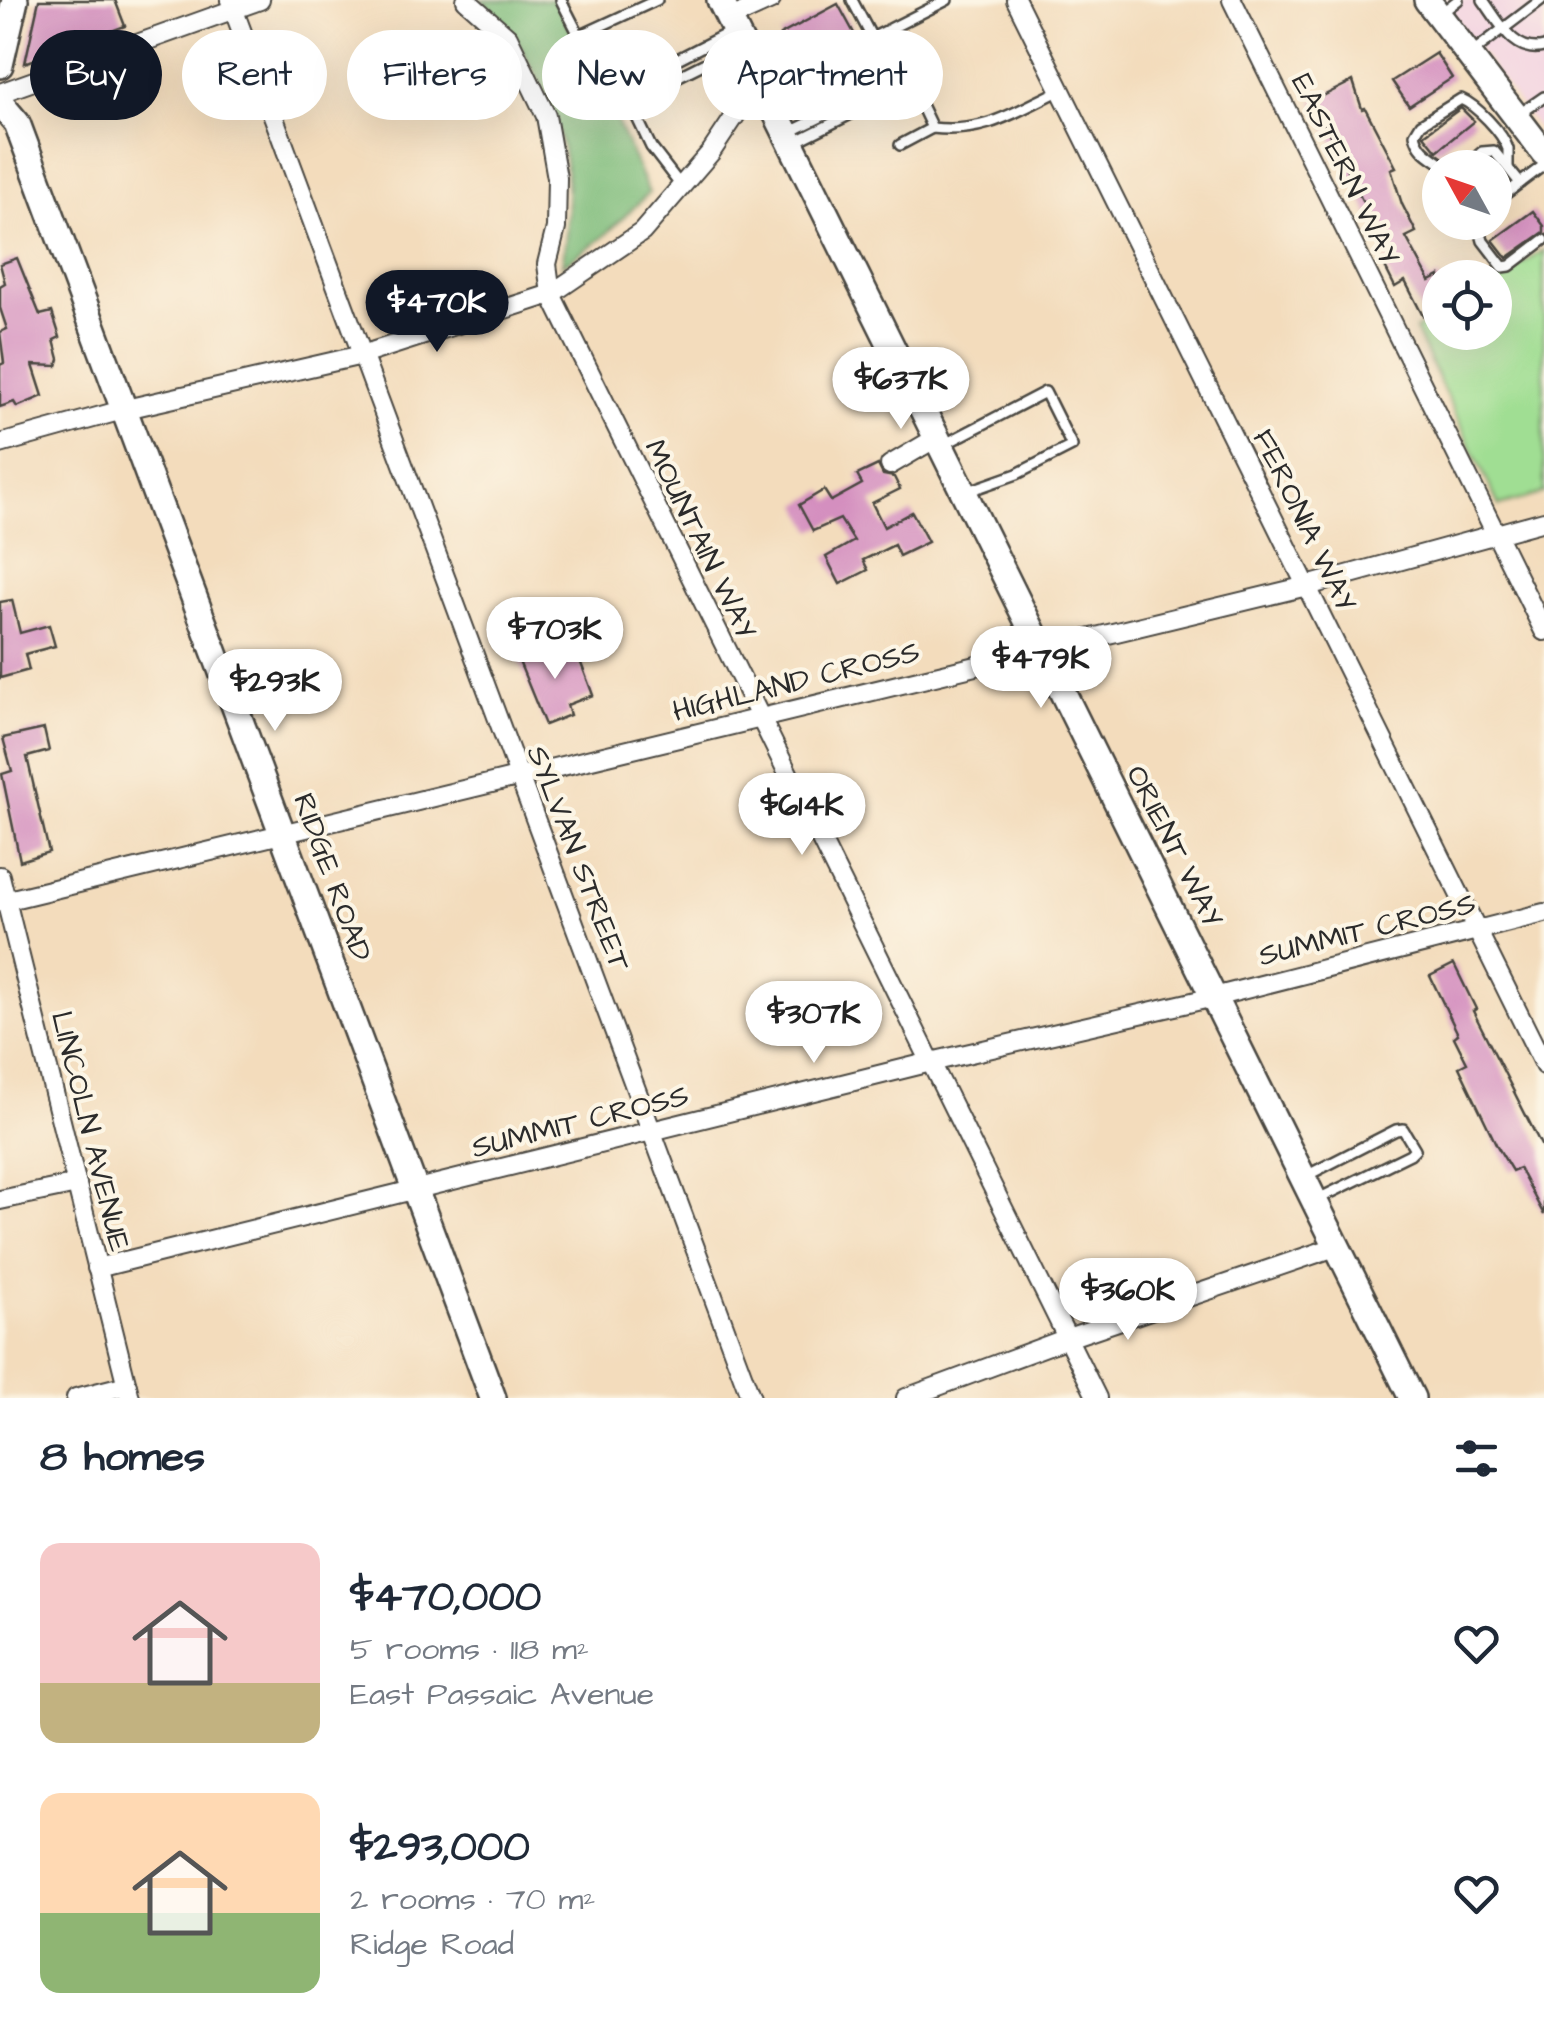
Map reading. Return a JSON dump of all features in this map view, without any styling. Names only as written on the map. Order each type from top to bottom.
[{"type":"street","points":[[0,65],[14,0]]},
{"type":"street","points":[[0,93],[231,4],[260,0]]},
{"type":"street","points":[[466,0],[508,37],[546,116],[557,178],[556,228],[547,264],[551,294]]},
{"type":"street","points":[[730,21],[771,0]]},
{"type":"street","name":"FERONIA WAY","points":[[1016,0],[1544,1064]]},
{"type":"street","name":"EASTERN WAY","points":[[1232,0],[1544,631]]},
{"type":"street","name":"SYLVAN STREET","points":[[231,4],[751,1398]]},
{"type":"street","points":[[1441,5],[1468,56],[1544,153]]},
{"type":"street","name":"RIDGE ROAD","points":[[0,103],[17,123],[126,409],[493,1398]]},
{"type":"street","points":[[0,444],[126,409],[362,355],[551,294],[642,232],[712,152],[733,120]]},
{"type":"street","name":"ORIENT WAY","points":[[779,120],[1412,1398]]},
{"type":"street","name":"MOUNTAIN WAY","points":[[551,294],[1097,1398]]},
{"type":"street","points":[[890,465],[938,443]]},
{"type":"street","name":"HIGHLAND CROSS","points":[[3,901],[1307,586],[1544,521]]},
{"type":"street","name":"LINCOLN AVENUE","points":[[0,876],[3,901],[128,1392]]},
{"type":"street","name":"SUMMIT CROSS","points":[[96,1268],[931,1062],[1214,997],[1544,912]]},
{"type":"street","points":[[0,1200],[77,1184]]},
{"type":"street","points":[[906,1398],[1335,1247]]},
{"type":"street","points":[[76,1398],[128,1392]]},
{"type":"lane","points":[[560,0],[576,30]]},
{"type":"lane","points":[[592,30],[658,0]]},
{"type":"lane","points":[[852,0],[868,30]]},
{"type":"lane","points":[[888,30],[947,0]]},
{"type":"lane","points":[[1484,0],[1524,48],[1544,48]]},
{"type":"lane","points":[[1468,56],[1541,0]]},
{"type":"lane","points":[[682,50],[730,21]]},
{"type":"lane","points":[[681,186],[651,147],[628,101],[721,55],[730,21]]},
{"type":"lane","points":[[788,139],[911,84],[932,128]]},
{"type":"lane","points":[[900,145],[932,128],[982,128],[1061,90]]},
{"type":"lane","points":[[1516,117],[1544,96]]},
{"type":"lane","points":[[1423,150],[1414,134],[1421,124],[1461,99],[1470,103],[1504,140],[1508,150]]},
{"type":"lane","points":[[788,139],[823,120]]},
{"type":"lane","points":[[1512,189],[1544,165]]},
{"type":"lane","points":[[1512,172],[1520,183]]},
{"type":"lane","points":[[1483,240],[1503,267],[1510,266],[1544,240]]},
{"type":"lane","points":[[938,443],[975,429],[1045,392],[1072,446],[964,493]]},
{"type":"lane","points":[[1403,1129],[1415,1149],[1308,1190],[1396,1130],[1403,1129]]},
{"type":"shaded area","points":[[1442,0],[1544,0],[1544,137]]},
{"type":"green space","points":[[480,0],[555,0],[571,30],[542,30],[542,88],[522,49],[522,30],[509,30]]},
{"type":"green space","points":[[555,120],[616,120],[649,193],[601,239],[562,265],[568,210]]},
{"type":"green space","points":[[1544,250],[1544,493],[1499,506],[1425,350],[1512,350],[1512,270]]},
{"type":"green space","points":[[1422,326],[1422,345],[1415,330]]},
{"type":"building","points":[[39,0],[115,0],[125,26],[114,30],[32,30]]},
{"type":"building","points":[[838,4],[852,30],[789,30]]},
{"type":"building","points":[[1436,53],[1452,78],[1409,106],[1392,81]]},
{"type":"building","points":[[1353,81],[1362,109],[1365,108],[1396,167],[1391,169],[1416,232],[1406,237],[1422,266],[1422,314],[1405,281],[1395,287],[1383,263],[1391,259],[1313,101]]},
{"type":"building","points":[[1461,108],[1474,121],[1438,150],[1424,135]]},
{"type":"building","points":[[1533,211],[1544,232],[1507,258],[1493,240],[1512,240],[1512,226]]},
{"type":"building","points":[[17,258],[40,315],[52,312],[60,337],[54,340],[59,359],[57,366],[33,365],[43,396],[17,407],[14,402],[0,407],[0,365],[4,363],[0,332],[7,329],[0,308],[0,286],[5,283],[0,264]]},
{"type":"building","points":[[878,465],[883,475],[894,477],[900,489],[872,503],[884,527],[912,512],[928,542],[899,556],[894,545],[863,560],[868,570],[840,584],[826,557],[854,541],[840,519],[813,531],[799,505],[824,490],[831,501],[862,484],[857,475]]},
{"type":"building","points":[[12,600],[20,633],[49,625],[55,646],[25,654],[29,670],[0,678],[0,602]]},
{"type":"building","points":[[547,647],[553,659],[576,650],[593,695],[567,705],[570,715],[545,725],[518,659]]},
{"type":"building","points":[[44,729],[49,751],[27,757],[49,852],[20,861],[2,774],[12,771],[3,738]]},
{"type":"building","points":[[1454,964],[1476,1009],[1473,1011],[1544,1151],[1544,1215],[1519,1168],[1512,1171],[1497,1146],[1459,1067],[1467,1063],[1454,1037],[1458,1034],[1430,976]]}]
